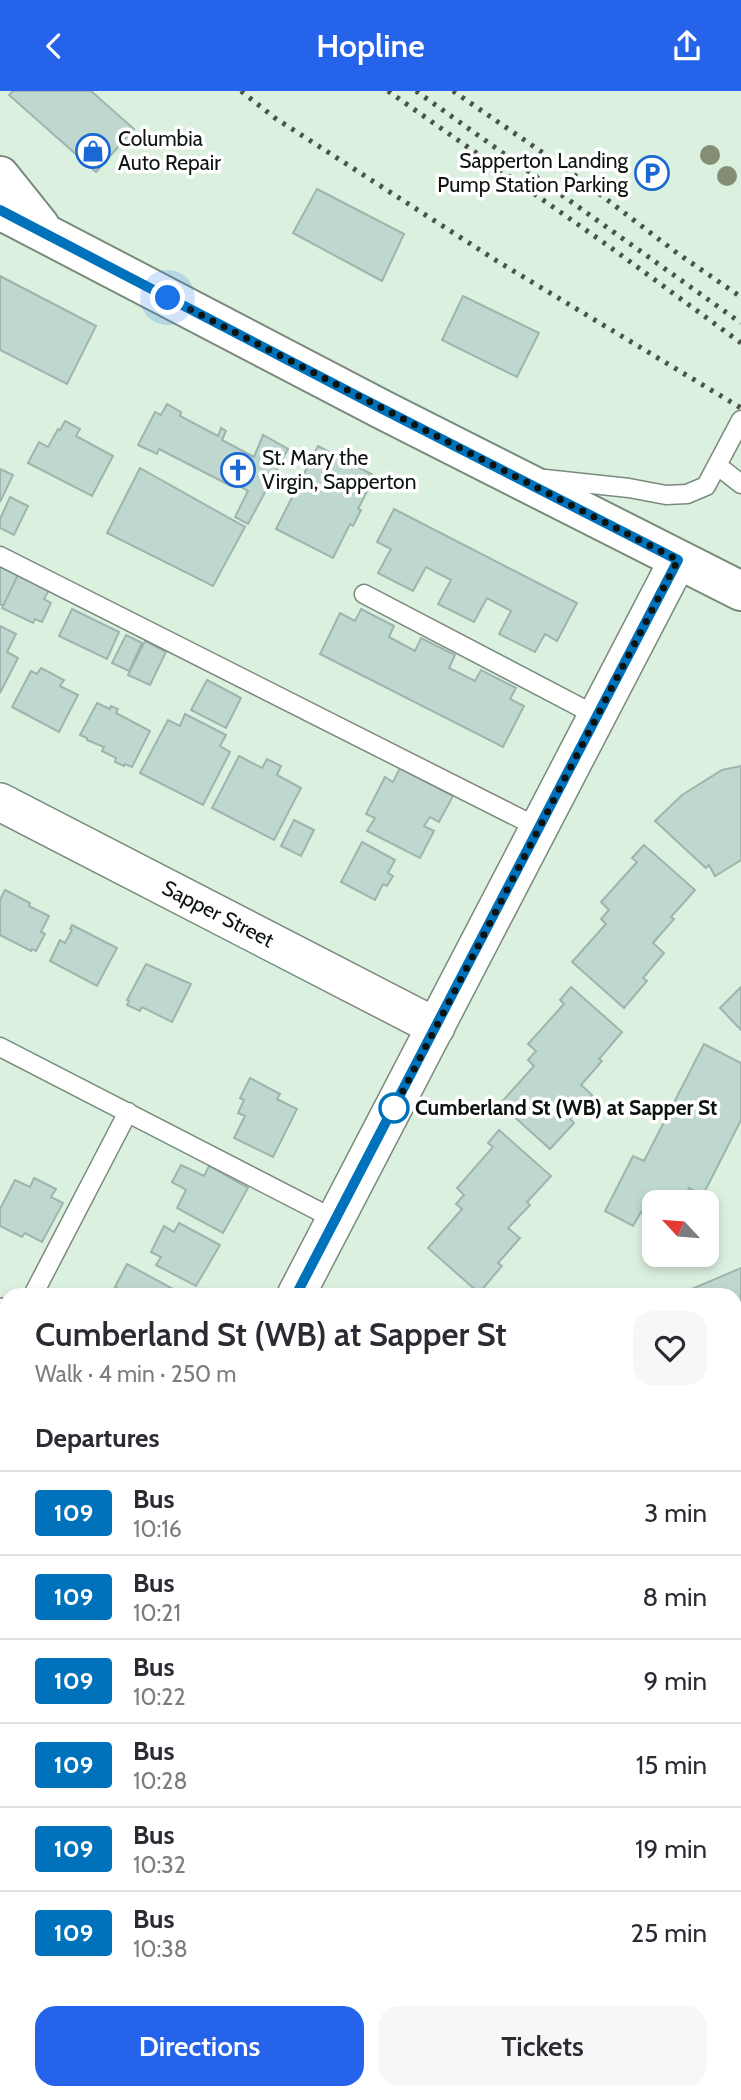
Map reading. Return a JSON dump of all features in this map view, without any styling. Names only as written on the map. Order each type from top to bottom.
[{"type":"main road","points":[[0,176],[48,235]]},
{"type":"main road","points":[[0,210],[741,591]]},
{"type":"street","points":[[300,1288],[678,560]]},
{"type":"street","name":"Sapper Street","points":[[0,802],[436,1027]]},
{"type":"lane","points":[[513,476],[629,488],[666,495],[687,495],[706,486],[741,420]]},
{"type":"lane","points":[[718,466],[741,485]]},
{"type":"lane","points":[[0,556],[539,828]]},
{"type":"lane","points":[[364,594],[597,716]]},
{"type":"lane","points":[[0,1047],[336,1220]]},
{"type":"lane","points":[[37,1288],[128,1112]]},
{"type":"building","name":"Columbia Auto Repair","points":[[13,91],[91,91],[134,129],[96,172],[9,95]]},
{"type":"building","points":[[317,189],[404,234],[382,281],[293,233]]},
{"type":"building","points":[[0,276],[96,326],[67,384],[0,350]]},
{"type":"building","points":[[463,296],[539,333],[517,377],[442,340]]},
{"type":"building","name":"St. Mary the Virgin, Sapperton","points":[[167,404],[181,412],[180,416],[218,436],[221,428],[226,431],[222,440],[254,457],[263,435],[288,449],[248,524],[235,517],[248,491],[234,483],[231,486],[159,449],[157,454],[138,445],[155,412],[161,415]]},
{"type":"building","points":[[65,421],[80,429],[76,436],[113,456],[92,496],[28,463],[39,442],[48,447]]},
{"type":"building","points":[[318,446],[375,476],[358,509],[361,510],[353,526],[350,524],[333,558],[276,529]]},
{"type":"building","points":[[140,468],[245,527],[213,586],[107,533]]},
{"type":"building","points":[[0,469],[13,475],[0,502]]},
{"type":"building","points":[[10,497],[28,506],[14,535],[0,528],[0,519]]},
{"type":"building","points":[[394,509],[577,603],[557,641],[545,634],[535,652],[499,634],[511,611],[487,598],[474,622],[438,604],[451,580],[426,567],[413,591],[378,573],[391,549],[377,542]]},
{"type":"building","points":[[0,566],[18,575],[3,606],[0,604]]},
{"type":"building","points":[[18,575],[49,590],[44,599],[51,603],[42,622],[35,619],[33,623],[2,608]]},
{"type":"building","points":[[72,609],[119,632],[107,659],[59,636]]},
{"type":"building","points":[[361,609],[394,626],[389,637],[415,651],[421,638],[455,655],[449,668],[475,681],[481,670],[516,688],[510,699],[524,706],[503,747],[320,654],[340,613],[355,621]]},
{"type":"building","points":[[0,626],[16,634],[7,652],[18,658],[0,693]]},
{"type":"building","points":[[126,635],[142,643],[129,671],[112,663]]},
{"type":"building","points":[[145,641],[166,652],[150,685],[128,675]]},
{"type":"building","points":[[41,668],[64,680],[60,686],[78,695],[59,732],[12,707],[31,671],[37,674]]},
{"type":"building","points":[[207,680],[241,698],[226,728],[191,710]]},
{"type":"building","points":[[97,703],[110,709],[111,706],[118,709],[116,713],[150,731],[132,767],[115,762],[116,758],[102,751],[104,747],[80,735]]},
{"type":"building","points":[[185,714],[226,735],[220,746],[230,752],[203,805],[140,773],[168,720],[180,726]]},
{"type":"building","points":[[239,756],[262,768],[267,759],[281,766],[277,775],[301,788],[274,840],[212,808]]},
{"type":"building","points":[[741,766],[741,860],[715,876],[709,865],[706,868],[655,821],[682,795],[722,770]]},
{"type":"building","points":[[400,768],[453,796],[439,822],[430,817],[424,826],[434,831],[420,858],[367,831],[375,818],[366,814],[385,777],[393,782]]},
{"type":"building","points":[[294,820],[314,830],[301,856],[281,846]]},
{"type":"building","points":[[362,842],[395,860],[388,873],[393,876],[387,886],[383,884],[375,900],[341,882]]},
{"type":"building","points":[[644,845],[695,890],[653,943],[664,953],[643,978],[647,981],[624,1008],[572,962],[606,924],[601,919],[609,910],[601,902],[637,862],[632,858]]},
{"type":"building","points":[[5,890],[49,916],[41,932],[45,934],[36,951],[0,935],[0,900]]},
{"type":"building","points":[[72,925],[117,948],[97,986],[50,961],[60,940],[65,943]]},
{"type":"building","points":[[146,964],[191,984],[172,1022],[142,1007],[140,1011],[127,1005],[127,1000]]},
{"type":"building","points":[[571,987],[622,1032],[581,1085],[592,1095],[570,1119],[574,1123],[550,1149],[500,1104],[534,1066],[528,1060],[536,1051],[528,1044],[564,1004],[560,1000]]},
{"type":"building","points":[[741,987],[741,1030],[720,1008]]},
{"type":"building","points":[[704,1044],[741,1063],[741,1120],[706,1190],[642,1190],[642,1212],[633,1226],[605,1211],[633,1156],[644,1161]]},
{"type":"building","points":[[250,1078],[280,1094],[277,1099],[297,1109],[273,1157],[234,1138],[245,1116],[238,1113],[244,1100],[240,1098]]},
{"type":"building","points":[[499,1130],[551,1176],[527,1202],[530,1205],[508,1228],[520,1238],[498,1263],[502,1266],[483,1288],[473,1288],[428,1248],[462,1209],[456,1204],[464,1195],[457,1188],[493,1147],[488,1143]]},
{"type":"building","points":[[181,1165],[204,1176],[209,1166],[248,1188],[223,1233],[177,1208],[186,1190],[172,1182]]},
{"type":"building","points":[[34,1178],[56,1189],[51,1197],[63,1203],[42,1242],[25,1233],[22,1237],[0,1226],[0,1209],[15,1180],[30,1187]]},
{"type":"building","points":[[179,1223],[220,1245],[196,1286],[156,1265],[161,1257],[151,1252],[164,1226],[174,1232]]},
{"type":"building","points":[[127,1264],[171,1288],[117,1288]]},
{"type":"building","points":[[741,1268],[741,1288],[694,1288]]},
{"type":"railway","points":[[241,91],[275,118],[497,261],[741,408]]},
{"type":"railway","points":[[388,91],[741,343]]},
{"type":"railway","points":[[416,91],[741,323]]},
{"type":"railway","points":[[453,91],[568,170],[677,253],[741,297]]},
{"type":"bus line","name":"109","points":[[0,210],[678,560],[300,1288]]},
{"type":"place","name":"Columbia Auto Repair","points":[[93,151]]},
{"type":"place","name":"Sapperton Landing Pump Station Parking","points":[[652,173]]},
{"type":"place","name":"St. Mary the Virgin, Sapperton","points":[[238,470]]},
{"type":"place","name":"Cumberland St (WB) at Sapper St","points":[[394,1108]]},
{"type":"route","points":[[168,298],[678,560],[394,1108]]}]
